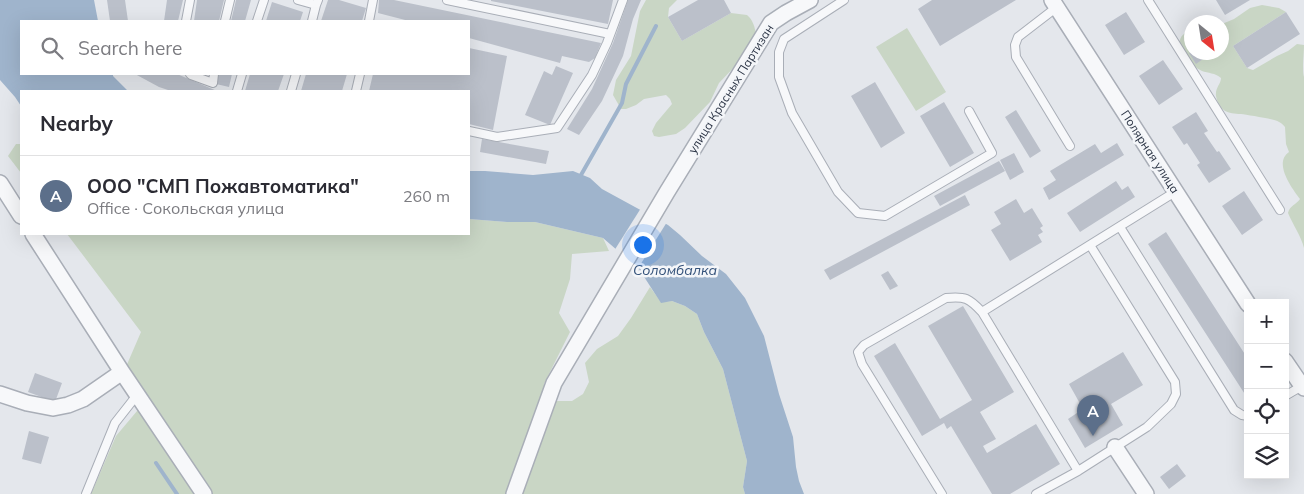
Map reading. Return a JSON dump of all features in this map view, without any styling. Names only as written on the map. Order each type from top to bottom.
[{"type":"street","name":"улица Красных Партизан","points":[[514,494],[554,383],[617,274],[771,23],[786,12],[810,0]]},
{"type":"street","name":"Полярная улица","points":[[1054,4],[1245,299]]},
{"type":"street","points":[[0,183],[20,214]]},
{"type":"street","points":[[33,235],[204,494]]},
{"type":"street","points":[[1289,367],[1303,387]]},
{"type":"street","points":[[0,394],[27,403],[52,408],[68,405],[83,399],[122,372]]},
{"type":"street","points":[[1115,447],[1146,494]]},
{"type":"lane","points":[[186,20],[190,0]]},
{"type":"lane","points":[[225,20],[230,0]]},
{"type":"lane","points":[[257,20],[264,0]]},
{"type":"lane","points":[[298,0],[317,2],[312,20]]},
{"type":"lane","points":[[369,20],[373,0]]},
{"type":"lane","points":[[447,0],[610,34]]},
{"type":"lane","points":[[470,131],[497,136],[556,128],[592,75],[623,0]]},
{"type":"lane","points":[[844,0],[784,39],[779,52],[779,77],[792,113],[801,129],[838,192],[858,213],[885,216],[992,153],[969,110]]},
{"type":"lane","points":[[1148,0],[1280,210]]},
{"type":"lane","points":[[1054,4],[1018,37],[1015,45],[1016,57],[1070,146]]},
{"type":"lane","points":[[191,75],[212,83],[214,75]]},
{"type":"lane","points":[[237,90],[242,75]]},
{"type":"lane","points":[[291,90],[296,75]]},
{"type":"lane","points":[[356,90],[360,75]]},
{"type":"lane","points":[[982,312],[1176,192]]},
{"type":"lane","points":[[1120,227],[1234,410],[1244,415]]},
{"type":"lane","points":[[1036,494],[1078,471],[1147,427],[1171,404],[1176,394],[1174,382],[1090,245]]},
{"type":"lane","points":[[942,494],[862,364],[858,352],[864,345],[946,298],[960,296],[973,302],[982,312],[1078,471]]},
{"type":"lane","points":[[1289,394],[1303,387]]},
{"type":"lane","points":[[86,494],[115,423],[137,395]]},
{"type":"green space","points":[[646,0],[677,0],[669,8],[668,17],[682,41],[731,13],[747,15],[751,19],[756,35],[740,61],[719,83],[710,102],[685,128],[676,134],[659,137],[654,136],[652,131],[656,123],[672,104],[666,95],[644,99],[636,105],[621,109],[613,95],[616,80],[631,56],[640,11]]},
{"type":"green space","points":[[1262,5],[1279,8],[1286,12],[1233,46],[1247,68],[1253,70],[1297,44],[1304,45],[1304,248],[1288,213],[1290,208],[1300,199],[1285,176],[1283,169],[1283,162],[1289,152],[1286,144],[1285,127],[1277,121],[1225,111],[1219,105],[1216,96],[1221,78],[1198,69],[1190,60],[1229,60],[1229,21],[1250,8]]},
{"type":"green space","points":[[907,28],[946,92],[916,111],[876,47]]},
{"type":"green space","points":[[1184,34],[1184,52],[1179,44]]},
{"type":"green space","points":[[16,144],[20,144],[20,172],[8,156]]},
{"type":"green space","points":[[470,219],[535,222],[603,238],[609,251],[572,254],[570,279],[559,313],[570,332],[544,384],[554,401],[572,401],[583,394],[589,382],[585,363],[597,349],[618,336],[650,287],[661,302],[672,301],[685,306],[697,314],[723,369],[747,461],[743,487],[745,494],[91,494],[116,436],[148,398],[125,369],[141,332],[68,235],[470,235]]},
{"type":"water","points":[[0,0],[94,0],[98,20],[20,20],[20,75],[113,75],[127,90],[20,90],[20,104],[0,80]]},
{"type":"water","name":"Соломбалка","points":[[470,171],[533,175],[573,171],[590,178],[602,189],[668,225],[702,256],[726,274],[745,298],[764,336],[779,394],[793,437],[796,467],[804,494],[745,494],[743,487],[747,461],[723,369],[697,314],[685,306],[672,301],[661,303],[639,269],[603,238],[535,222],[470,219]]},
{"type":"pier","points":[[641,208],[667,222],[637,270],[614,251]]},
{"type":"building","points":[[107,0],[125,0],[128,20],[110,20]]},
{"type":"building","points":[[167,0],[183,0],[178,20],[164,20]]},
{"type":"building","points":[[197,0],[224,0],[219,20],[194,20]]},
{"type":"building","points":[[236,0],[251,0],[245,20],[231,20]]},
{"type":"building","points":[[328,0],[339,0],[366,8],[362,20],[321,20]]},
{"type":"building","points":[[379,0],[394,0],[601,43],[595,58],[589,62],[562,56],[560,63],[470,38],[470,20],[405,20],[378,13]]},
{"type":"building","points":[[491,0],[613,0],[608,24]]},
{"type":"building","points":[[628,0],[641,0],[633,19],[623,56],[602,101],[579,135],[567,129],[592,89],[613,43]]},
{"type":"building","points":[[698,0],[724,0],[731,13],[682,41],[668,17]]},
{"type":"building","points":[[932,0],[1016,0],[940,46],[918,9]]},
{"type":"building","points":[[1216,0],[1250,0],[1225,15]]},
{"type":"building","points":[[272,2],[303,12],[300,20],[266,20]]},
{"type":"building","points":[[1126,12],[1145,42],[1124,55],[1105,25]]},
{"type":"building","points":[[1286,12],[1300,34],[1247,68],[1233,46]]},
{"type":"building","points":[[470,48],[507,56],[493,130],[470,124],[470,90],[369,90],[373,75],[470,75]]},
{"type":"building","points":[[1163,60],[1183,89],[1159,105],[1139,76]]},
{"type":"building","points":[[1193,60],[1202,60],[1196,64]]},
{"type":"building","points":[[556,66],[573,73],[550,125],[525,115],[544,71],[552,75]]},
{"type":"building","points":[[137,75],[179,75],[215,90],[168,90]]},
{"type":"building","points":[[218,75],[232,75],[229,87],[216,84]]},
{"type":"building","points":[[250,75],[284,75],[278,90],[245,90]]},
{"type":"building","points":[[306,75],[347,75],[342,90],[301,90]]},
{"type":"building","points":[[875,82],[905,133],[881,148],[851,96]]},
{"type":"building","points":[[944,102],[974,153],[950,167],[920,116]]},
{"type":"building","points":[[1016,110],[1041,151],[1030,158],[1005,117]]},
{"type":"building","points":[[1196,112],[1208,131],[1204,133],[1231,169],[1209,183],[1197,165],[1200,163],[1187,143],[1184,145],[1172,127]]},
{"type":"building","points":[[482,139],[549,151],[546,164],[480,152]]},
{"type":"building","points":[[1117,143],[1124,155],[1049,200],[1043,188],[1056,180],[1050,171],[1095,144],[1101,153]]},
{"type":"building","points":[[1014,153],[1024,172],[1010,180],[1000,160]]},
{"type":"building","points":[[999,161],[1005,171],[940,206],[934,196]]},
{"type":"building","points":[[1116,181],[1122,190],[1128,186],[1135,197],[1080,232],[1067,213]]},
{"type":"building","points":[[1244,191],[1263,220],[1242,235],[1222,206]]},
{"type":"building","points":[[965,195],[970,205],[830,280],[824,270]]},
{"type":"building","points":[[1016,199],[1024,213],[1032,208],[1043,226],[1040,228],[1043,232],[1038,235],[1042,242],[1010,261],[991,230],[1001,224],[994,212]]},
{"type":"building","points":[[1166,232],[1244,353],[1244,393],[1148,244]]},
{"type":"building","points":[[888,271],[898,286],[890,290],[881,275]]},
{"type":"building","points":[[963,306],[1014,392],[980,412],[996,439],[983,446],[987,453],[1036,424],[1060,464],[1010,494],[992,494],[951,426],[947,429],[944,423],[922,436],[874,356],[895,343],[940,419],[972,400],[928,326]]},
{"type":"building","points":[[1123,352],[1143,385],[1111,404],[1123,425],[1085,448],[1068,419],[1083,409],[1069,384]]},
{"type":"building","points":[[35,373],[62,383],[55,402],[28,392]]},
{"type":"building","points":[[29,431],[49,437],[41,464],[22,459]]},
{"type":"building","points":[[1177,464],[1186,476],[1169,489],[1160,477]]},
{"type":"waterway","points":[[581,175],[622,103],[626,84],[656,26]]},
{"type":"waterway","points":[[156,463],[177,494]]},
{"type":"place","name":"ООО \"СМП Пожавтоматика\"","points":[[1093,436]]}]
